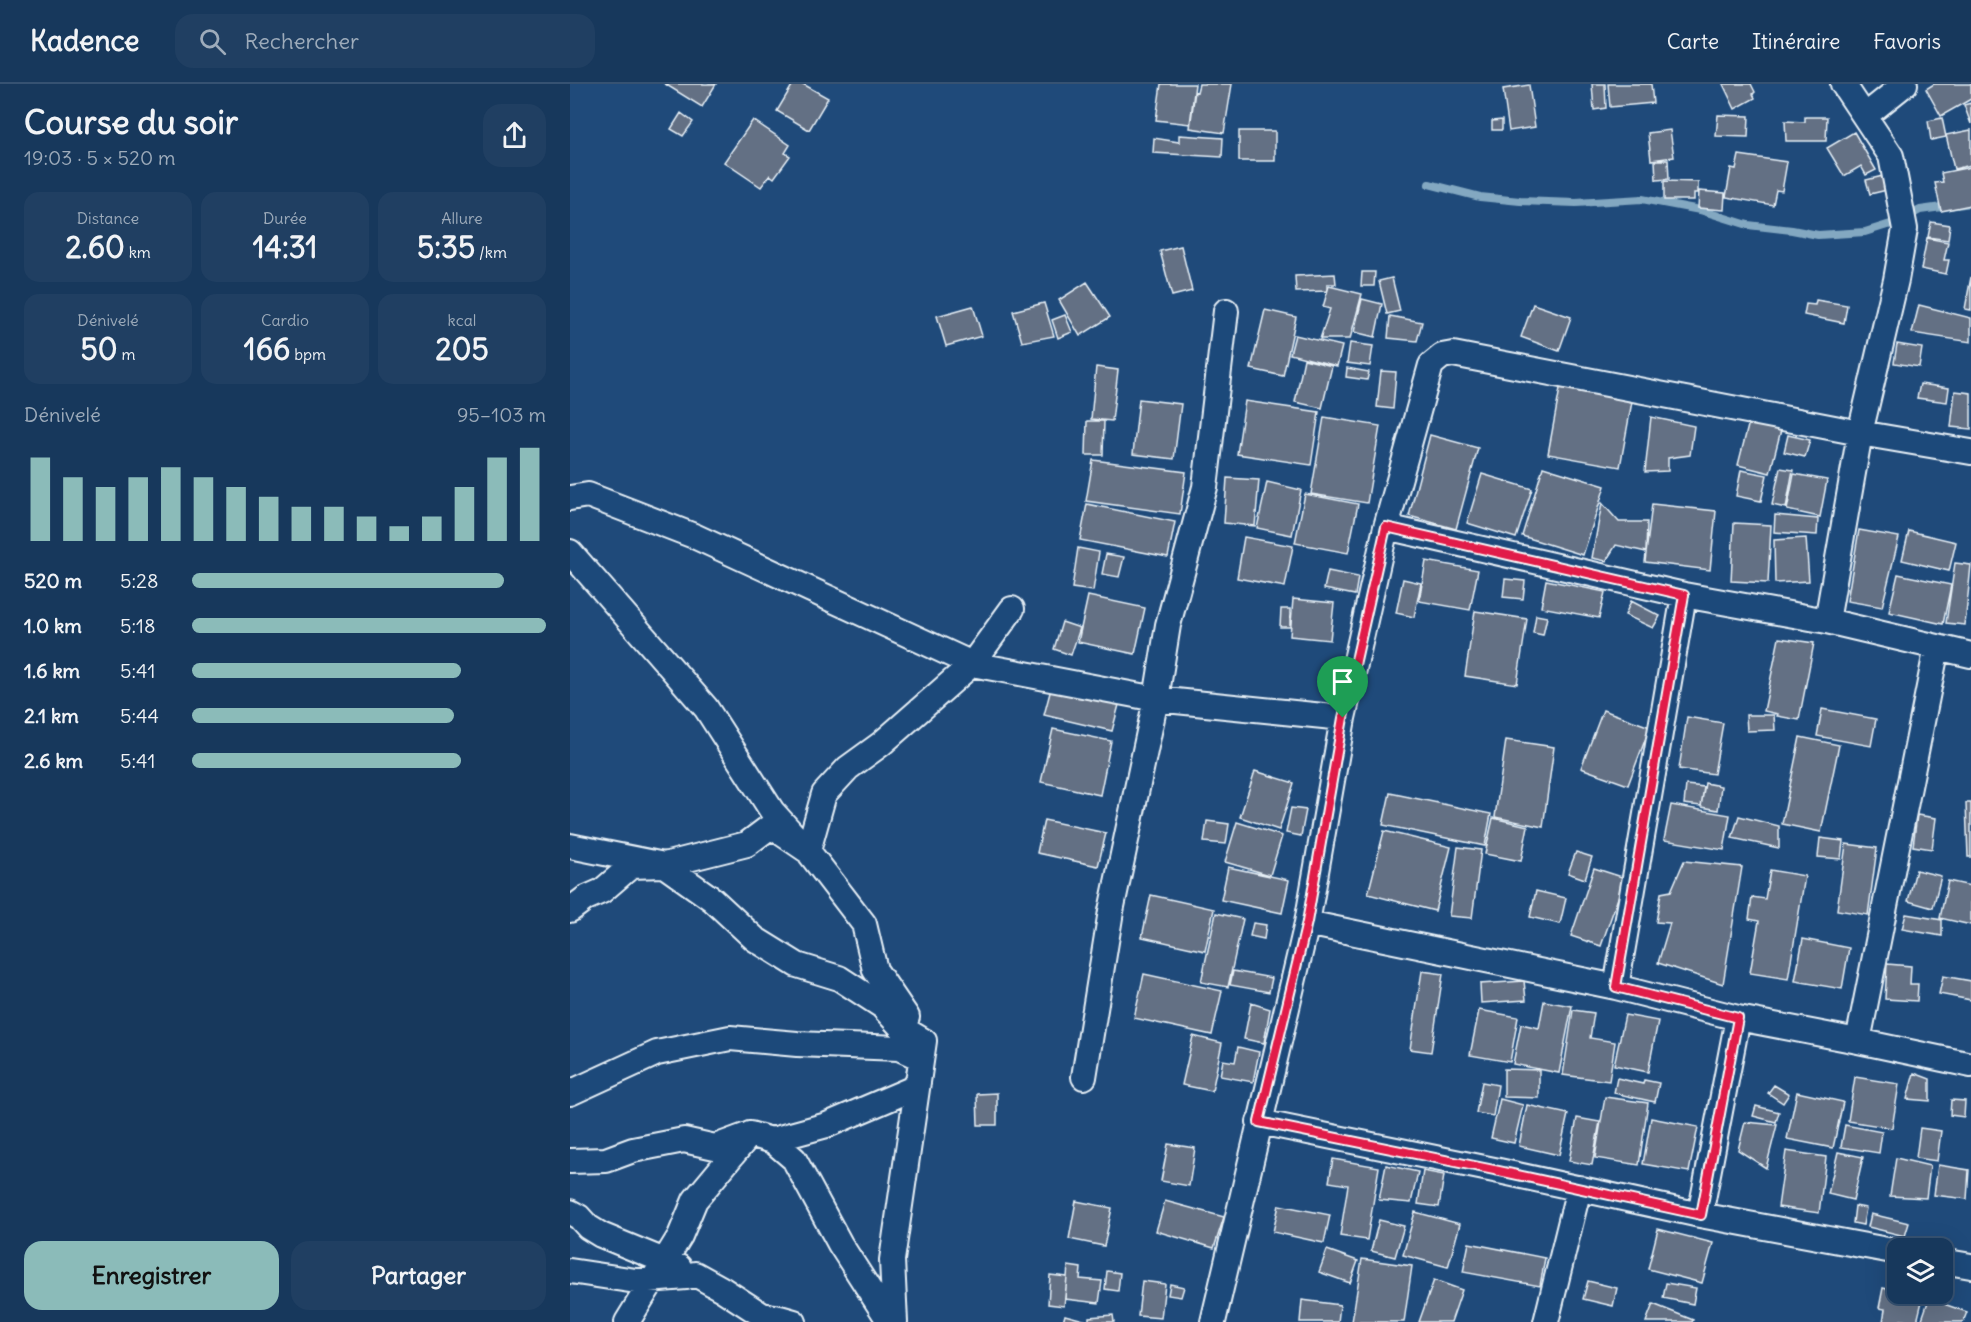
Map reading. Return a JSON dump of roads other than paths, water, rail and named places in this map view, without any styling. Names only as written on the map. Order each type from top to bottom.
[{"type":"street","points":[[1827,621],[1860,433],[1896,280],[1904,220],[1891,156],[1843,84]]},
{"type":"street","points":[[1865,116],[1905,84]]},
{"type":"street","points":[[1084,1077],[1112,911],[1156,699],[1168,625],[1205,487],[1226,311]]},
{"type":"street","points":[[1212,1322],[1307,922],[1343,718],[1386,527],[1431,365],[1442,356],[1453,354],[1860,433],[1971,452]]},
{"type":"street","points":[[570,498],[588,495],[694,536],[972,664],[1156,699],[1343,718]]},
{"type":"street","points":[[1386,527],[1684,595],[1827,621],[1971,655]]},
{"type":"street","points":[[570,552],[705,708],[772,811],[808,851],[864,924],[875,970],[906,1013],[912,1034]]},
{"type":"street","points":[[1616,987],[1684,595]]},
{"type":"street","points":[[808,851],[824,794],[848,768],[881,744],[972,664],[1012,609]]},
{"type":"street","points":[[1858,1041],[1937,647]]},
{"type":"street","points":[[570,910],[586,898],[602,891],[631,866],[664,865],[747,844],[771,826],[808,851]]},
{"type":"street","points":[[570,846],[664,865],[712,899],[755,939],[797,965],[839,978],[882,1006],[902,1028],[924,1041],[892,1260],[895,1322]]},
{"type":"street","points":[[1307,922],[1616,987],[1738,1018],[1971,1065]]},
{"type":"street","points":[[1701,1215],[1738,1018]]},
{"type":"street","points":[[570,1093],[657,1053],[730,1038],[796,1044],[899,1048],[920,1070]]},
{"type":"street","points":[[570,1161],[606,1160],[633,1150],[684,1140],[715,1147],[750,1134],[772,1140],[827,1125],[914,1088],[920,1070]]},
{"type":"street","points":[[1259,1122],[1701,1215],[1887,1250]]},
{"type":"street","points":[[627,1322],[680,1236],[695,1200],[750,1134]]},
{"type":"street","points":[[750,1134],[773,1141],[794,1159],[840,1245],[890,1322]]},
{"type":"street","points":[[1546,1322],[1580,1188]]},
{"type":"street","points":[[570,1212],[579,1217],[588,1227],[660,1270]]},
{"type":"street","points":[[1953,1263],[1971,1266]]},
{"type":"street","points":[[570,1271],[636,1281],[660,1270],[681,1268],[691,1275],[695,1274],[722,1288],[762,1315],[794,1322]]},
{"type":"waterway","points":[[1429,184],[1480,197],[1520,201],[1576,203],[1642,199],[1700,210],[1748,225],[1818,235],[1865,232],[1900,221],[1920,210],[1971,203]]}]
